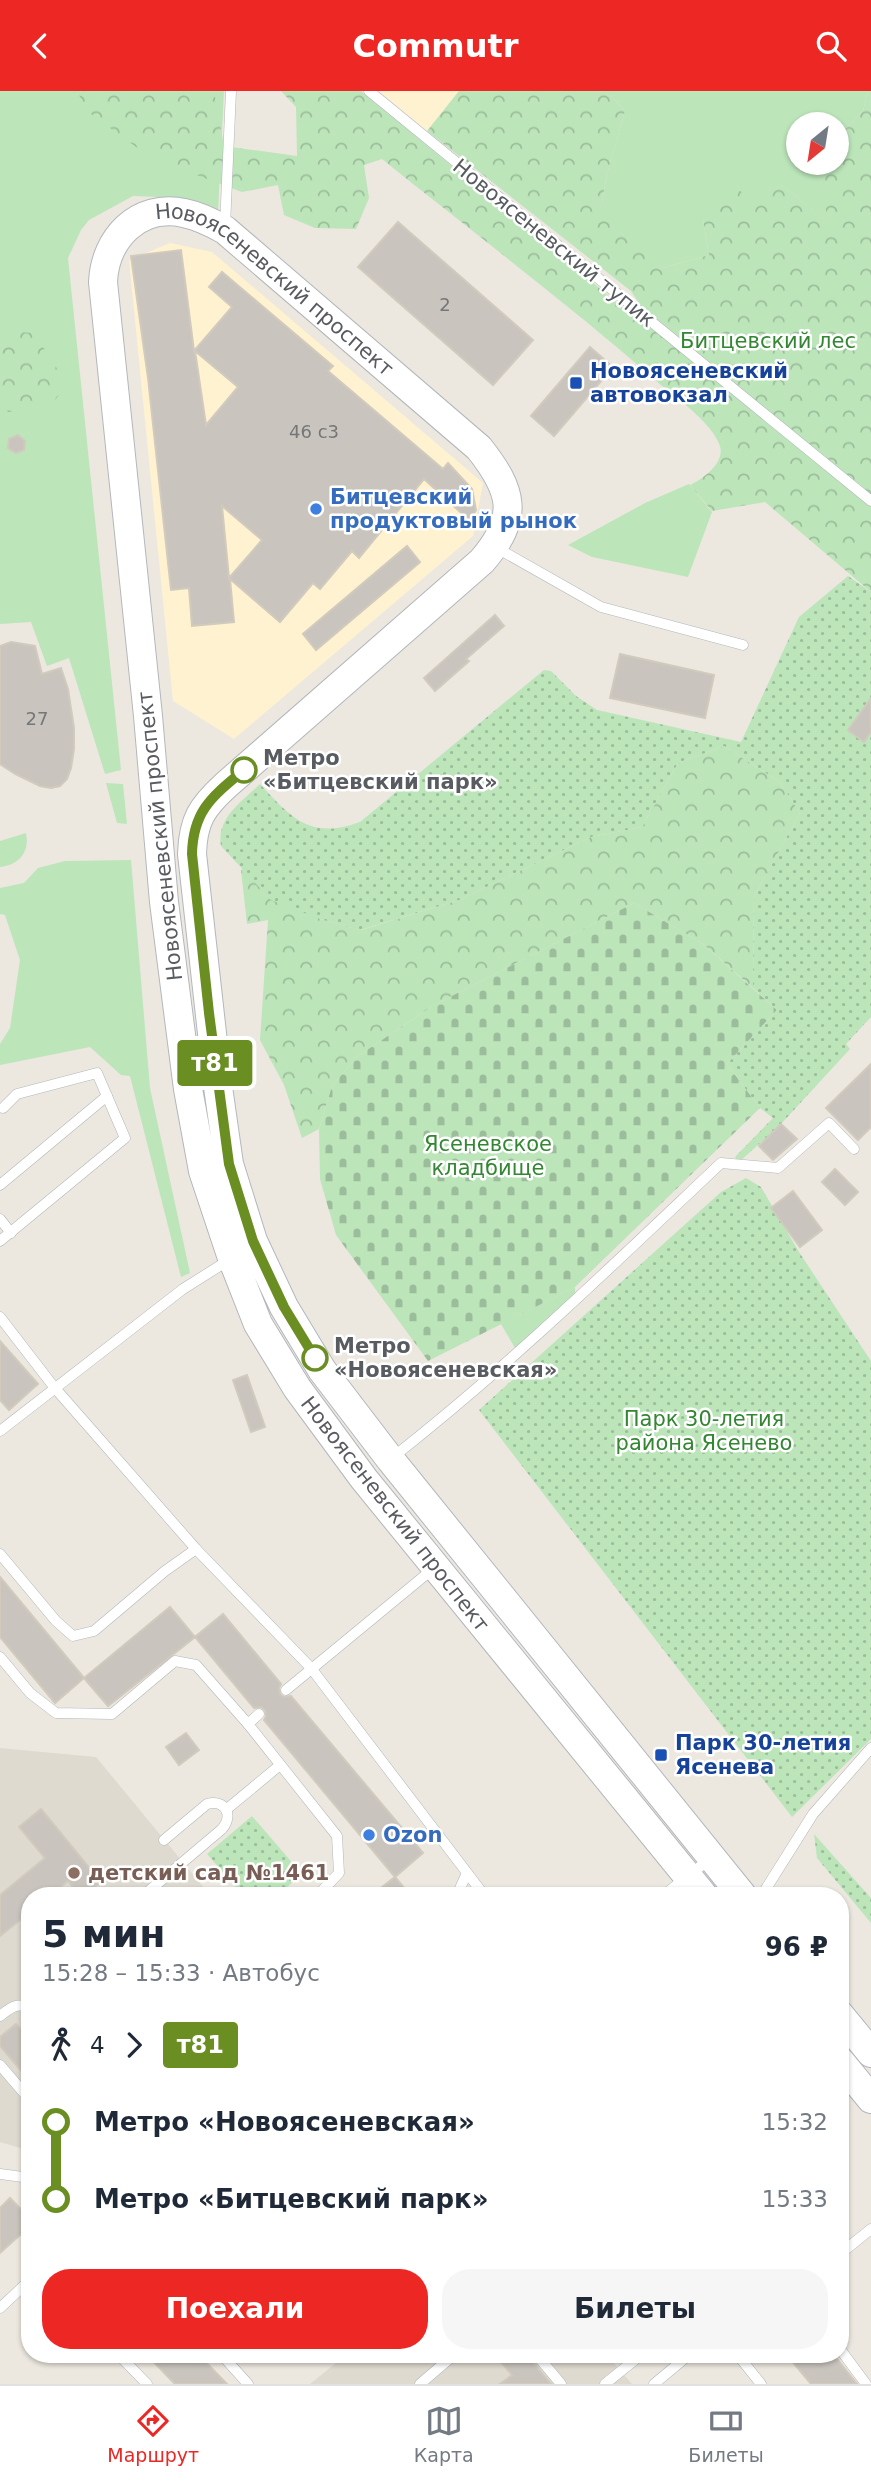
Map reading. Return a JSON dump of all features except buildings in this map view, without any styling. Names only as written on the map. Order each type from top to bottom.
[{"type":"street","name":"Новоясеневский проспект","points":[[695,1886],[434,1568],[364,1479],[298,1388],[258,1324],[232,1258],[203,1171],[188,1089],[162,890],[148,716],[103,282],[104,264],[109,249],[119,234],[138,220],[159,213],[181,212],[204,218],[225,230],[480,448],[497,471],[508,493],[506,519],[495,547],[213,797],[202,809],[192,836],[209,1013],[227,1151],[253,1241],[284,1307],[322,1370],[390,1459],[736,1887]]},
{"type":"street","points":[[849,2026],[871,2053]]},
{"type":"street","points":[[849,2072],[871,2099]]},
{"type":"lane","points":[[225,230],[231,91]]},
{"type":"lane","name":"Новоясеневский тупик","points":[[369,91],[871,501]]},
{"type":"lane","points":[[495,547],[601,607],[743,645]]},
{"type":"lane","points":[[0,1241],[125,1138],[97,1073],[18,1094],[3,1108]]},
{"type":"lane","points":[[0,1185],[107,1096]]},
{"type":"lane","points":[[390,1459],[451,1411],[531,1341],[721,1163],[778,1168],[829,1123],[854,1149]]},
{"type":"lane","points":[[0,1219],[10,1233]]},
{"type":"lane","points":[[2,1425],[183,1289],[232,1258]]},
{"type":"lane","points":[[0,1317],[54,1388],[196,1549],[311,1668],[478,1887]]},
{"type":"lane","points":[[0,1554],[56,1621],[73,1636],[94,1631],[165,1571],[196,1549]]},
{"type":"lane","points":[[286,1690],[434,1568]]},
{"type":"lane","points":[[0,1657],[30,1693],[56,1713],[112,1714],[175,1661],[197,1665],[337,1836],[340,1873],[325,1887]]},
{"type":"lane","points":[[248,1724],[259,1714]]},
{"type":"lane","points":[[767,1887],[813,1814],[871,1748]]},
{"type":"lane","points":[[227,1809],[280,1765]]},
{"type":"lane","points":[[155,1887],[222,1829],[229,1816],[227,1809],[214,1802],[207,1804],[164,1840]]},
{"type":"lane","points":[[695,1886],[712,1858]]},
{"type":"lane","points":[[461,1887],[467,1873]]},
{"type":"lane","points":[[0,2016],[12,2006],[21,2005]]},
{"type":"lane","points":[[0,2065],[21,2090]]},
{"type":"lane","points":[[0,2174],[21,2177]]},
{"type":"lane","points":[[849,2247],[871,2229]]},
{"type":"lane","points":[[0,2308],[21,2288]]},
{"type":"lane","points":[[849,2361],[866,2384]]},
{"type":"lane","points":[[127,2363],[147,2384]]},
{"type":"lane","points":[[229,2363],[248,2384]]},
{"type":"lane","points":[[420,2384],[444,2363]]},
{"type":"lane","points":[[544,2363],[561,2384]]},
{"type":"lane","points":[[605,2384],[631,2363]]},
{"type":"lane","points":[[654,2384],[679,2363]]},
{"type":"lane","points":[[744,2363],[761,2384]]},
{"type":"shaded area","points":[[379,91],[459,91],[427,131]]},
{"type":"shaded area","name":"Битцевский продуктовый рынок","points":[[170,243],[212,252],[483,483],[473,536],[234,739],[173,701],[129,260]]},
{"type":"shaded area","name":"детский сад №1461","points":[[0,1748],[96,1757],[203,1887],[21,1887],[21,2148],[0,2142]]},
{"type":"shaded area","points":[[336,2363],[614,2363],[632,2384],[310,2384]]},
{"type":"green space","points":[[0,91],[224,91],[218,212],[183,198],[133,196],[89,220],[81,230],[68,258],[121,770],[105,774],[69,658],[47,666],[31,622],[0,624]]},
{"type":"green space","name":"Битцевский лес","points":[[77,91],[210,91],[215,97],[224,146],[297,156],[296,107],[281,91],[361,91],[627,311],[649,318],[631,291],[427,131],[459,91],[603,91],[618,102],[625,111],[602,202],[630,226],[659,269],[709,255],[703,219],[726,177],[755,205],[782,185],[829,223],[818,175],[849,175],[849,126],[863,111],[868,91],[871,91],[871,592],[765,502],[712,511],[690,485],[712,470],[721,452],[716,437],[703,421],[593,327],[382,159],[364,165],[369,198],[356,229],[315,228],[284,215],[278,185],[242,192],[151,158],[87,111]]},
{"type":"green space","points":[[603,91],[868,91],[863,111],[849,126],[849,112],[786,112],[786,175],[818,175],[830,224],[782,185],[755,206],[703,219],[709,255],[659,269],[602,202],[625,111]]},
{"type":"green space","points":[[0,315],[4,331],[34,333],[67,384],[52,404],[8,412],[0,401]]},
{"type":"green space","points":[[689,484],[712,512],[688,577],[592,557],[568,545],[645,503]]},
{"type":"green space","points":[[848,576],[871,592],[871,1017],[846,1044],[850,1049],[781,1124],[739,1162],[735,1157],[773,1118],[760,1108],[727,1064],[777,1010],[753,988],[754,897],[800,813],[780,782],[724,746],[678,763],[642,827],[591,837],[459,900],[360,930],[320,919],[271,900],[221,846],[222,827],[226,819],[260,784],[282,807],[304,823],[328,829],[360,822],[544,670],[551,671],[576,696],[597,710],[741,742],[799,617]]},
{"type":"green space","points":[[724,746],[780,782],[800,813],[754,897],[753,988],[703,944],[634,903],[434,1005],[358,1056],[332,1086],[319,1129],[302,1138],[284,1085],[260,1040],[268,920],[247,924],[241,870],[256,860],[320,919],[361,930],[459,900],[591,837],[642,827],[678,763]]},
{"type":"green space","points":[[106,783],[123,784],[127,824],[117,823]]},
{"type":"green space","points":[[26,833],[25,852],[22,856],[13,864],[0,867],[0,841]]},
{"type":"green space","points":[[131,860],[150,1088],[190,1273],[181,1277],[130,1076],[121,1075],[90,1047],[0,1065],[0,1044],[10,1028],[20,960],[5,915],[0,914],[0,888],[24,883],[38,868],[65,861]]},
{"type":"green space","name":"Ясеневское кладбище","points":[[634,903],[703,944],[777,1010],[727,1064],[760,1108],[575,1287],[428,1361],[336,1235],[320,1179],[319,1129],[332,1086],[358,1056],[434,1005]]},
{"type":"green space","name":"Парк 30-летия района Ясенево","points":[[746,1178],[761,1187],[799,1252],[871,1361],[871,1739],[792,1817],[479,1410],[721,1192]]},
{"type":"green space","points":[[575,1287],[575,1294],[515,1348],[501,1324]]},
{"type":"green space","points":[[252,1816],[302,1874],[287,1887],[236,1887],[207,1854]]},
{"type":"green space","points":[[814,1834],[871,1898],[871,1923],[849,1897],[849,1887],[841,1887],[817,1858]]},
{"type":"bus line","name":"т81","points":[[244,770],[202,809],[192,836],[209,1013],[229,1164],[253,1241],[284,1307],[315,1358]]},
{"type":"place","name":"Новоясеневский автовокзал","points":[[576,383]]},
{"type":"place","name":"Битцевский продуктовый рынок","points":[[316,509]]},
{"type":"place","name":"Метро «Битцевский парк»","points":[[244,770]]},
{"type":"place","name":"Метро «Новоясеневская»","points":[[315,1358]]},
{"type":"place","name":"Парк 30-летия Ясенева","points":[[661,1755]]},
{"type":"place","name":"Ozon","points":[[369,1835]]},
{"type":"place","name":"детский сад №1461","points":[[74,1873]]}]
